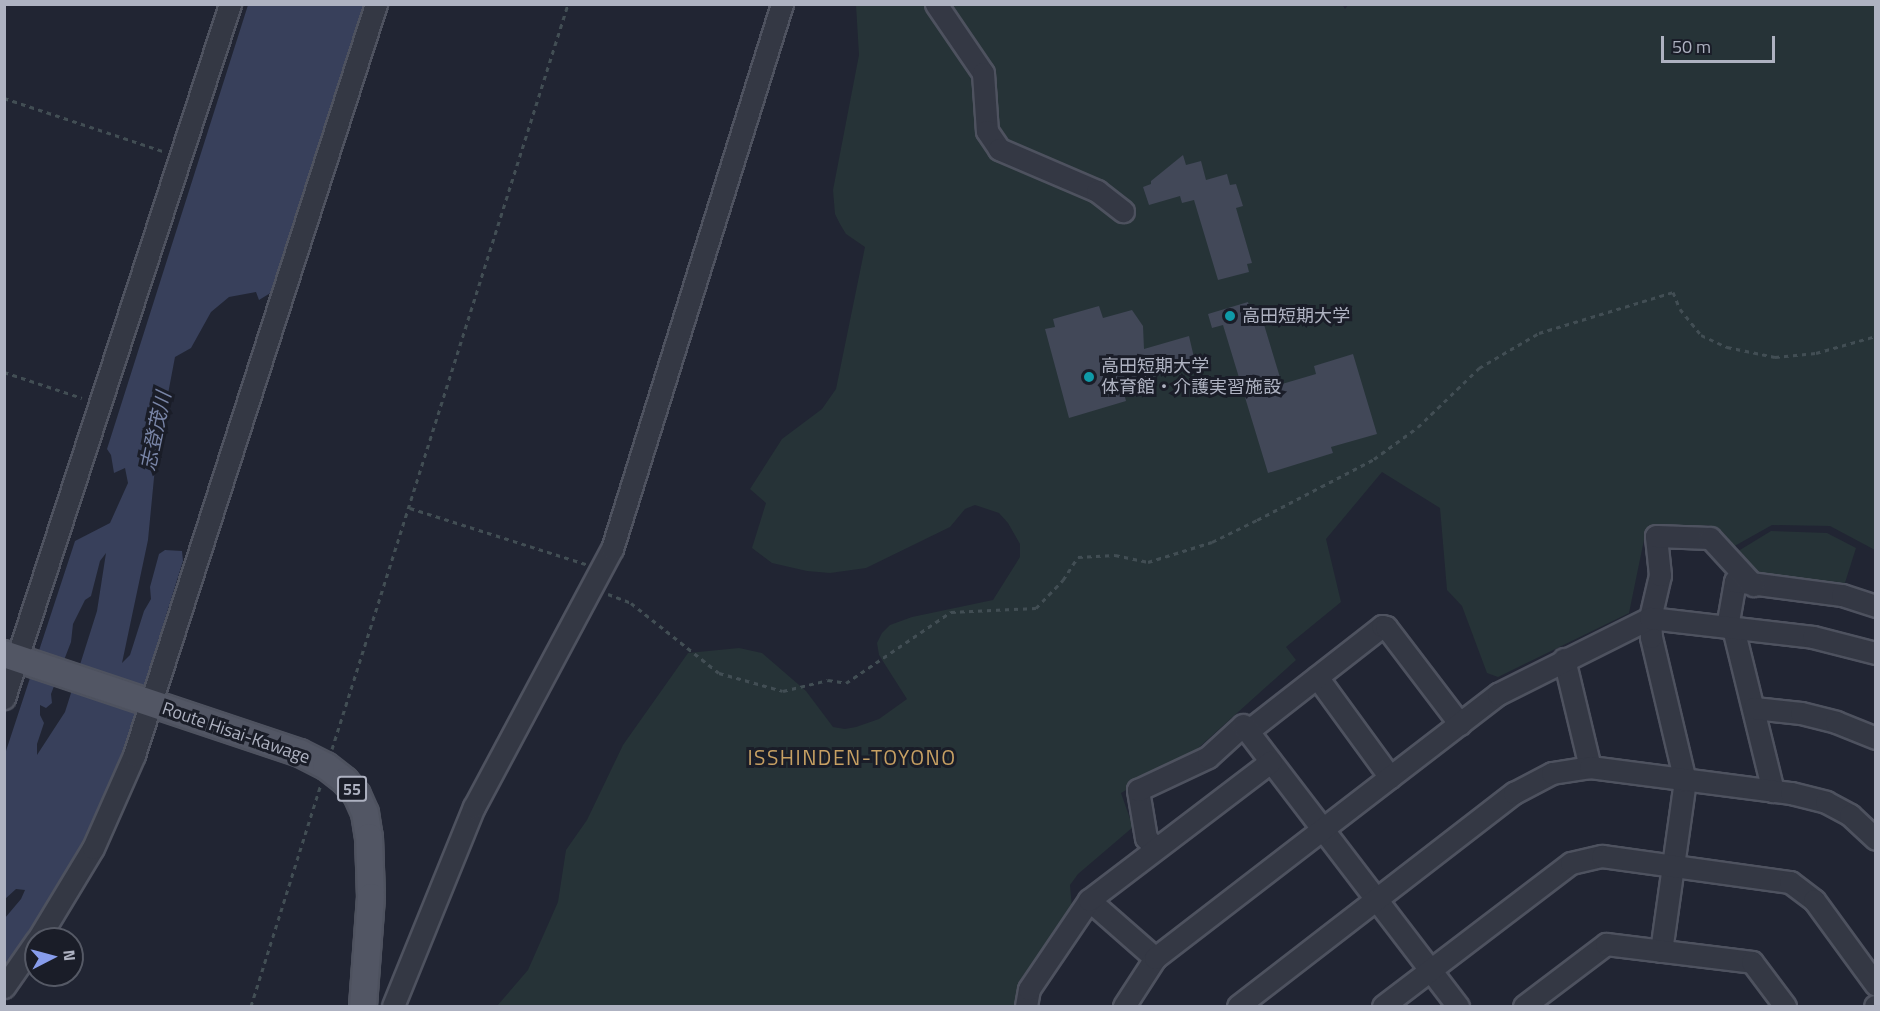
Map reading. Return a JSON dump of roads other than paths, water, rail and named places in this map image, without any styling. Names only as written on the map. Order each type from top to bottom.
[{"type":"main road","name":"Route Hisai-Kawage","points":[[14,658],[300,753],[326,766],[345,780],[357,795],[365,813],[369,837],[371,897],[363,1006]]},
{"type":"street","points":[[4,698],[14,658],[100,404],[230,4]]},
{"type":"street","points":[[45,927],[93,848],[134,755],[376,4]]},
{"type":"street","points":[[393,1006],[474,807],[597,578],[615,538],[782,4]]},
{"type":"street","points":[[936,4],[982,73],[987,131],[999,149],[1097,191],[1123,211]]},
{"type":"street","points":[[1661,951],[1685,781],[1651,637],[1650,618],[1660,575],[1656,536],[1710,538],[1752,585]]},
{"type":"street","points":[[1773,791],[1754,708],[1730,628],[1735,581],[1842,595],[1875,606]]},
{"type":"street","points":[[1124,1006],[1155,957],[1498,694],[1650,618],[1813,637],[1875,652]]},
{"type":"street","points":[[1249,730],[1382,626],[1386,627],[1460,724]]},
{"type":"street","points":[[1564,659],[1590,767]]},
{"type":"street","points":[[1317,677],[1390,777]]},
{"type":"street","points":[[1754,708],[1801,714],[1836,722],[1875,738]]},
{"type":"street","points":[[1156,848],[1146,838],[1138,790],[1208,757],[1243,725],[1458,1006]]},
{"type":"street","points":[[1026,1006],[1029,988],[1089,900],[1270,762]]},
{"type":"street","points":[[1251,1003],[1514,793],[1551,773],[1590,767],[1773,791],[1827,802],[1850,815],[1875,839]]},
{"type":"street","points":[[1383,1006],[1571,863],[1602,856],[1790,882],[1814,900],[1875,984]]},
{"type":"street","points":[[1089,900],[1155,957]]},
{"type":"street","points":[[1524,1006],[1606,944],[1752,962],[1785,1006]]},
{"type":"street","points":[[4,987],[24,959]]},
{"type":"water","name":"志登茂川","points":[[248,5],[367,5],[272,292],[259,300],[256,292],[229,297],[211,312],[191,348],[175,357],[156,457],[148,540],[122,663],[130,655],[144,611],[151,599],[150,587],[159,554],[165,550],[182,551],[183,561],[122,757],[91,838],[34,927],[24,927],[24,942],[5,972],[5,918],[21,899],[25,890],[16,889],[5,899],[5,754],[75,541],[110,523],[128,483],[125,468],[114,473],[111,455],[107,449]],"holes":[[[106,553],[97,611],[65,712],[37,755],[37,744],[44,723],[40,715],[40,705],[46,708],[52,703],[51,694],[71,642],[73,624],[85,600],[91,596],[100,561]]]},
{"type":"place","name":"高田短期大学","points":[[1230,316]]},
{"type":"place","name":"高田短期大学 体育館・介護実習施設","points":[[1089,377]]},
{"type":"district","name":"ISSHINDEN-TOYONO","points":[[852,757]]}]
